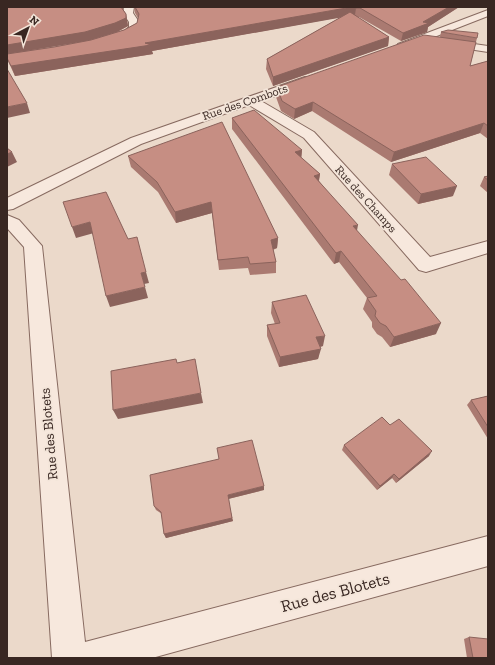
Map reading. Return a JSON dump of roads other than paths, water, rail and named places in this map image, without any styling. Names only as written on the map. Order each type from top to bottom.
[{"type":"street","points":[[105,41],[122,36],[134,28],[134,22],[128,13],[129,7]]},
{"type":"street","points":[[395,47],[422,39],[488,12]]},
{"type":"street","points":[[422,39],[488,49]]},
{"type":"street","name":"Rue des Combots","points":[[7,205],[136,141],[318,76]]},
{"type":"street","name":"Rue des Champs","points":[[250,100],[309,135],[426,265],[488,247]]},
{"type":"street","name":"Rue des Blotets","points":[[7,220],[13,224],[33,246],[69,658]]},
{"type":"street","name":"Rue des Blotets","points":[[89,658],[488,551]]}]
